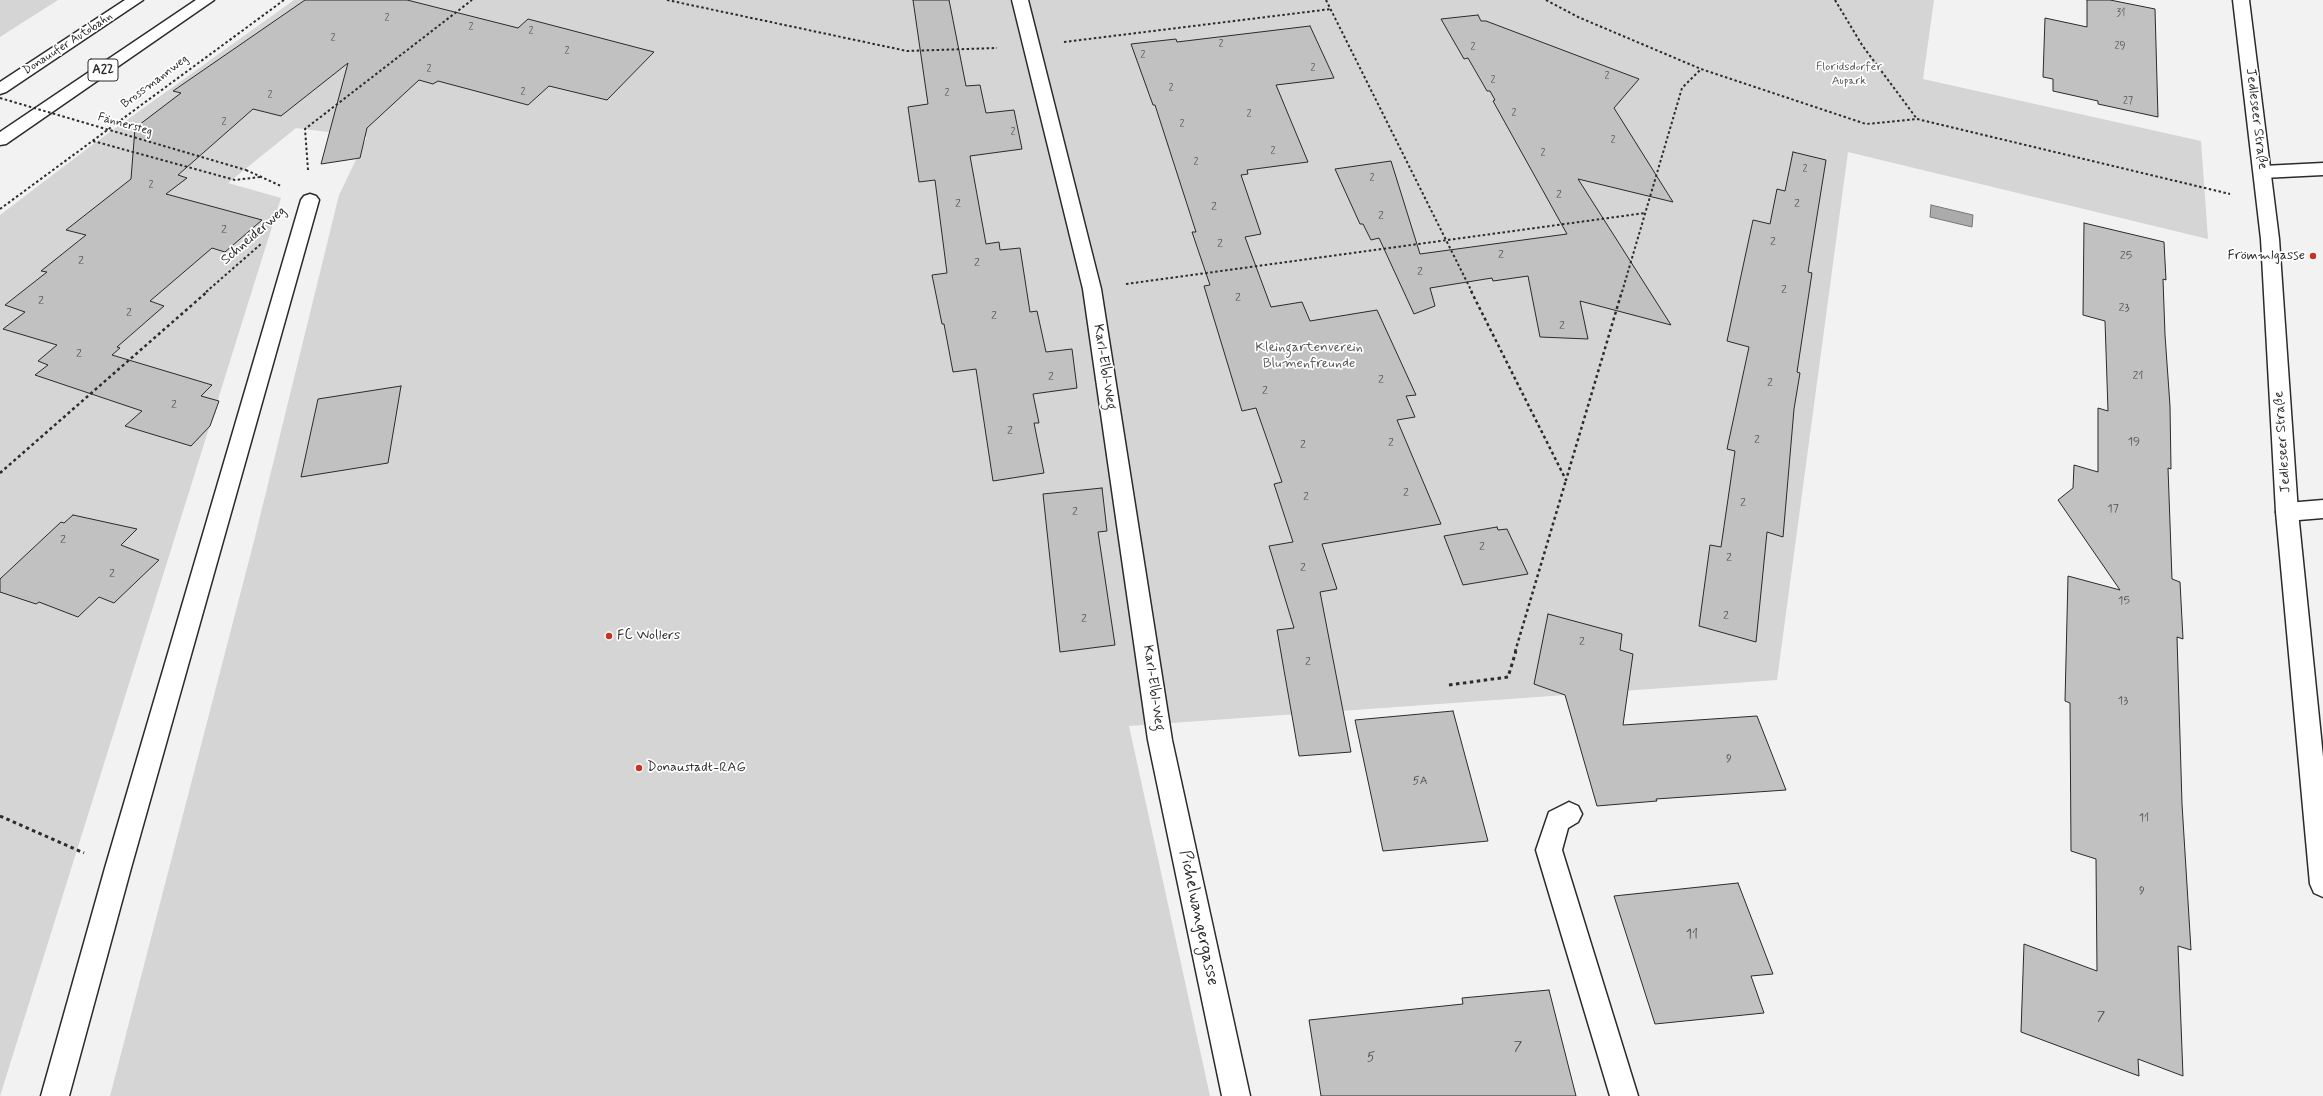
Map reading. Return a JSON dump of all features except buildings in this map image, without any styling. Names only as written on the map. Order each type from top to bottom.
[{"type":"main road","name":"Donauufer Autobahn","points":[[0,88],[135,0]]},
{"type":"main road","name":"A22","points":[[0,140],[206,0]]},
{"type":"main road","name":"Karl-Elbl-Weg","points":[[1020,0],[1092,289],[1159,724],[1160,740]]},
{"type":"main road","name":"Jedleseer Straße","points":[[2241,0],[2270,239],[2287,512],[2323,884]]},
{"type":"main road","points":[[2263,172],[2323,169]]},
{"type":"main road","points":[[55,1096],[118,868],[310,200]]},
{"type":"main road","points":[[2287,512],[2323,509]]},
{"type":"main road","name":"Pichelwangergasse","points":[[1160,740],[1236,1096]]},
{"type":"main road","points":[[1569,814],[1558,820],[1549,850],[1624,1096]]},
{"type":"path","name":"Brossmannweg","points":[[0,210],[92,140],[284,0]]},
{"type":"path","points":[[310,200],[305,129],[472,0]]},
{"type":"path","points":[[1326,0],[1566,480]]},
{"type":"path","points":[[1546,0],[1578,18],[1701,69],[1866,124],[1917,119],[2131,169],[2265,204]]},
{"type":"path","points":[[1835,0],[1862,44],[1917,119]]},
{"type":"path","points":[[1449,685],[1508,677],[1682,88],[1701,69]]},
{"type":"path","name":"Fännersteg","points":[[0,98],[246,170],[310,200]]},
{"type":"path","points":[[92,140],[236,180],[260,177]]},
{"type":"path","points":[[1092,289],[1645,214]]},
{"type":"path","name":"Schneiderweg","points":[[0,473],[265,240]]},
{"type":"path","points":[[0,816],[118,868]]},
{"type":"green space","points":[[0,0],[58,0],[0,37]]},
{"type":"green space","points":[[294,0],[1934,0],[1923,79],[2201,141],[2208,239],[1848,152],[1777,680],[1129,726],[1210,1096],[110,1096],[254,541],[339,195],[367,137],[296,128],[228,183],[281,198],[0,1096],[0,215],[92,145]]},
{"type":"shaded area","points":[[1931,205],[1973,215],[1972,227],[1930,217]]},
{"type":"place","name":"Frömmlgasse","points":[[2313,256]]},
{"type":"place","name":"FC Wollers","points":[[609,636]]},
{"type":"place","name":"Donaustadt-RAG","points":[[639,768]]},
{"type":"park label","name":"Floridsdorfer Aupark","points":[[1849,74]]},
{"type":"park label","name":"Kleingartenverein Blumenfreunde","points":[[1309,356]]}]
